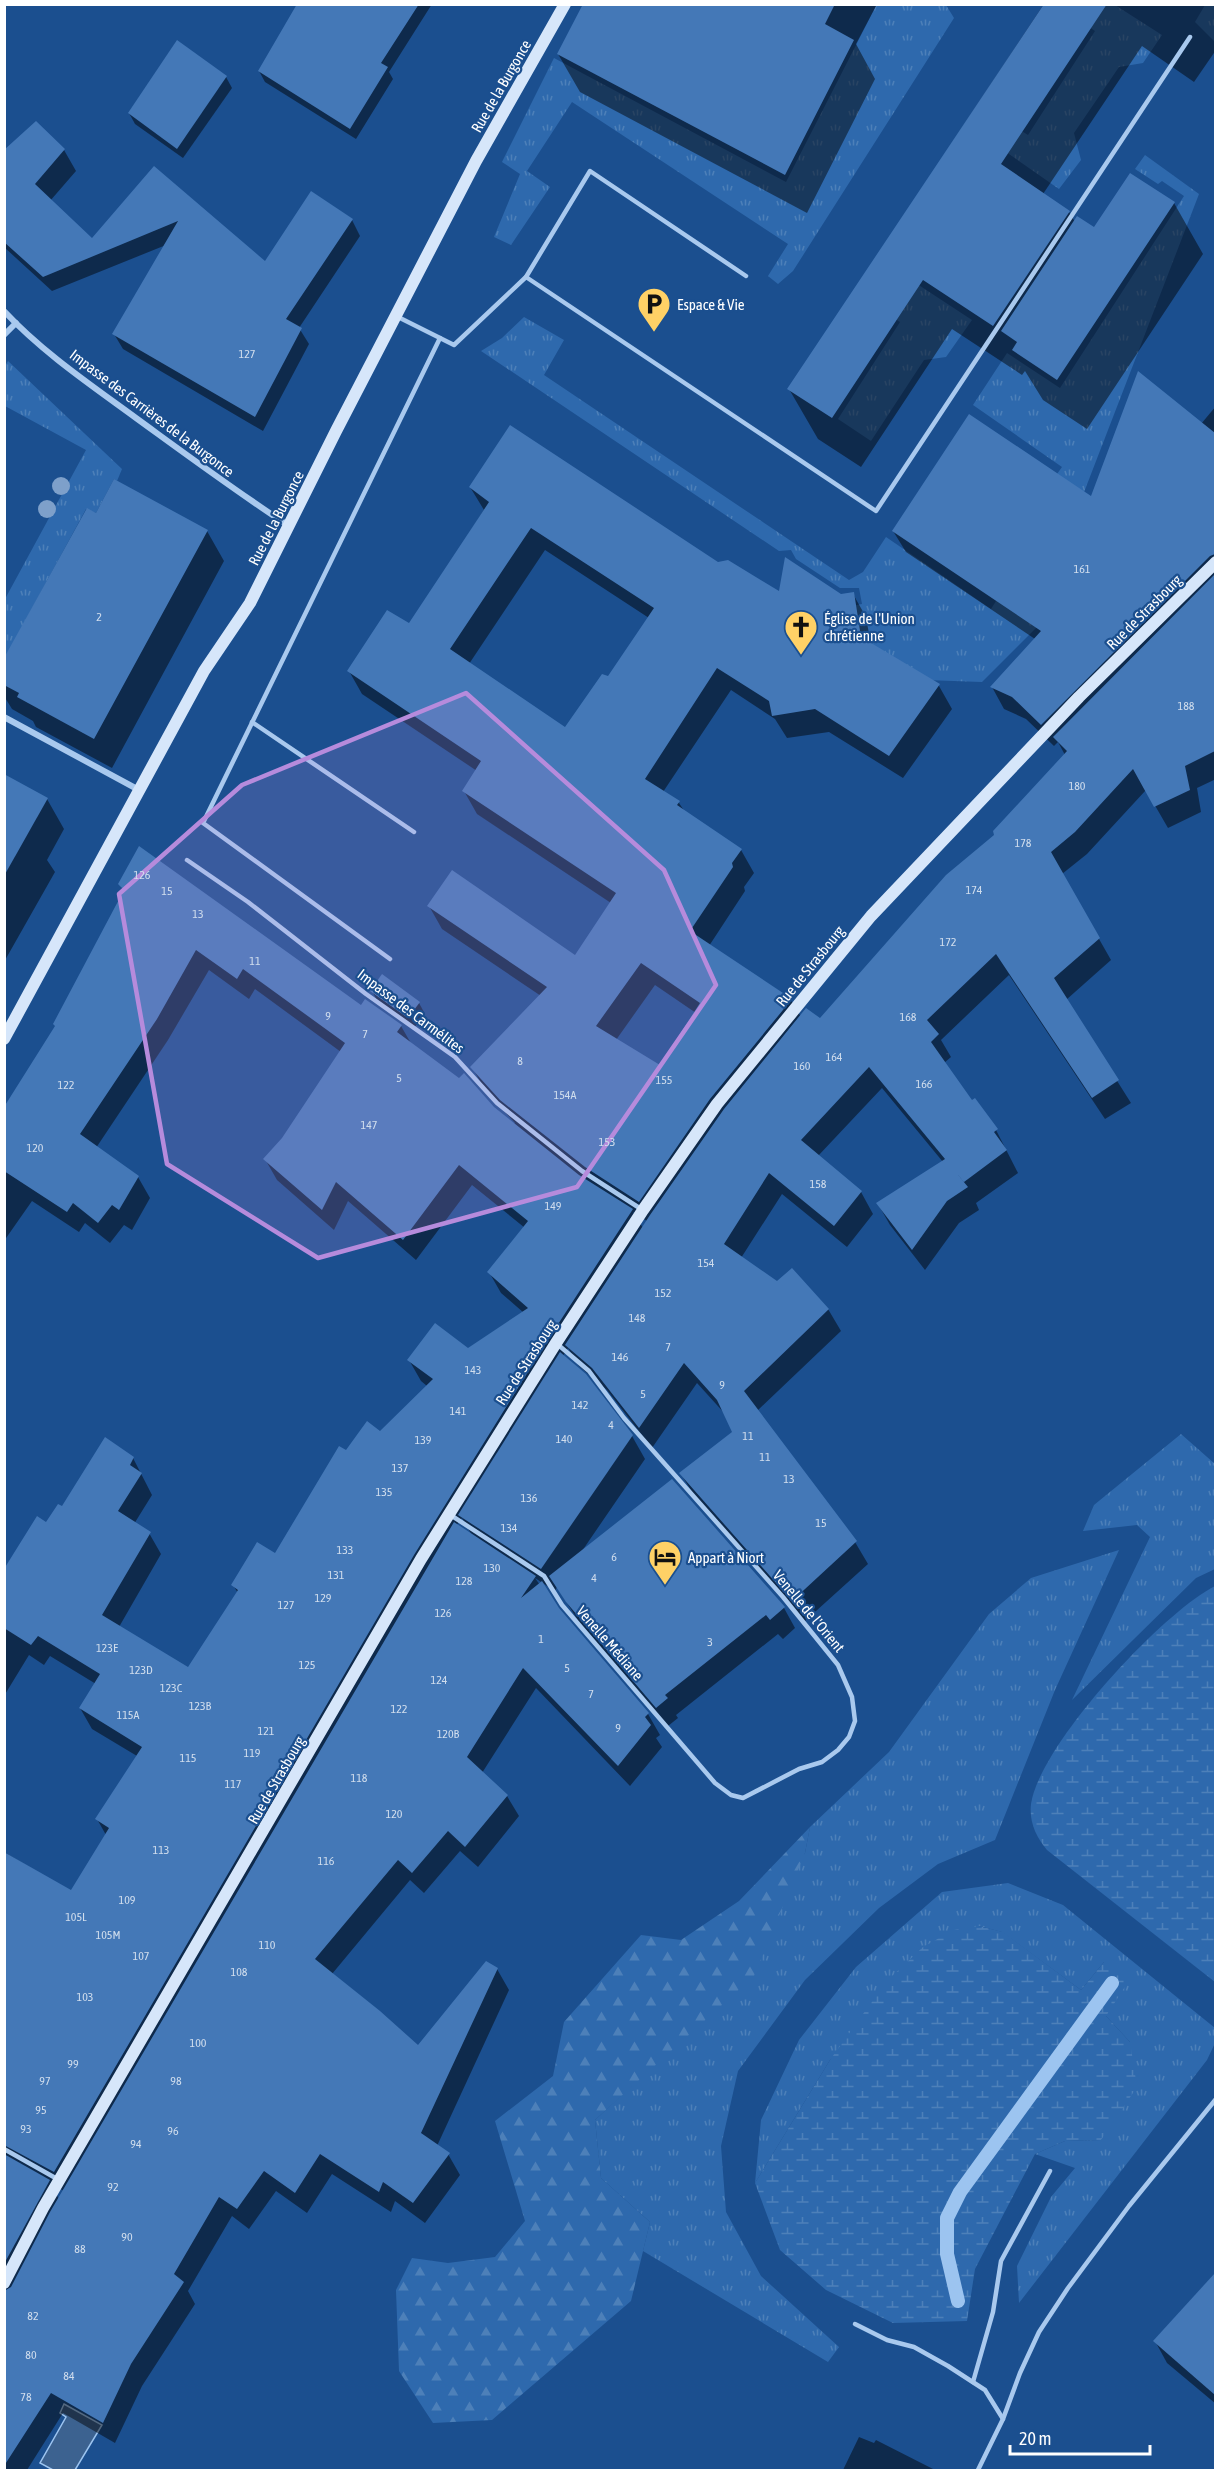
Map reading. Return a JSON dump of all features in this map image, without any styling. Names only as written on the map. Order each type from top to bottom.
[{"type":"street","name":"Rue de la Burgonce","points":[[4,1039],[204,671],[250,603],[476,160],[565,4]]},
{"type":"street","name":"Impasse des Carrières de la Burgonce","points":[[4,311],[84,380],[290,527]]},
{"type":"street","points":[[4,334],[16,323]]},
{"type":"street","name":"Rue de Strasbourg","points":[[4,2283],[60,2180],[449,1514],[556,1343],[643,1210],[717,1104],[871,916],[1079,697],[1215,562]]},
{"type":"street","points":[[4,717],[140,790]]},
{"type":"lane","points":[[526,277],[876,511],[1190,37]]},
{"type":"lane","points":[[395,316],[454,345],[526,277],[590,171],[746,276]]},
{"type":"lane","points":[[390,959],[203,823],[440,338]]},
{"type":"lane","points":[[252,722],[414,832]]},
{"type":"lane","name":"Impasse des Carmélites","points":[[187,860],[248,902],[366,994],[455,1057],[497,1103],[582,1171],[643,1210]]},
{"type":"lane","name":"Venelle de l'Orient","points":[[556,1343],[589,1371],[624,1418],[783,1597],[838,1665],[852,1697],[855,1721],[849,1737],[838,1750],[822,1762],[799,1769],[743,1798]]},
{"type":"lane","name":"Venelle Médiane","points":[[449,1514],[544,1576],[562,1605],[701,1767],[731,1795],[743,1798]]},
{"type":"lane","points":[[978,2470],[1003,2419],[1039,2331],[1129,2206],[1215,2099]]},
{"type":"lane","points":[[4,2148],[60,2180]]},
{"type":"lane","points":[[973,2382],[993,2312],[1001,2261],[1050,2171]]},
{"type":"lane","points":[[855,2324],[887,2340],[914,2347],[973,2382],[985,2390],[1003,2419]]},
{"type":"highlighted area","points":[[466,693],[664,870],[716,985],[577,1187],[318,1258],[167,1164],[119,894],[242,785]]},
{"type":"green space","points":[[877,4],[946,5],[954,18],[793,271],[778,284],[768,276],[788,244],[572,102],[527,171],[550,187],[511,245],[494,237],[520,174],[502,162],[554,58],[786,182]]},
{"type":"green space","points":[[1057,5],[1115,5],[1162,35],[1143,63],[1119,67],[1074,133],[1081,160],[1059,189],[996,145],[978,104],[1028,135],[1095,31]]},
{"type":"green space","points":[[1205,5],[1215,5],[1215,42],[1195,22]]},
{"type":"green space","points":[[1145,155],[1199,194],[1044,596],[1055,609],[982,682],[926,680],[837,623],[846,607],[862,604],[859,588],[840,588],[796,559],[791,550],[779,551],[481,351],[502,338],[524,317],[564,340],[544,375],[849,580],[863,572],[886,537],[991,609],[1030,547],[1013,536],[1062,467],[973,405],[1007,353],[1060,388],[1184,196],[1162,181],[1158,184],[1135,169]]},
{"type":"green space","points":[[876,257],[972,320],[946,357],[924,360],[871,441],[838,419],[900,322],[854,292]]},
{"type":"green space","points":[[8,361],[122,469],[117,481],[114,479],[96,513],[86,509],[5,658],[5,599],[86,450],[5,406],[5,366]]},
{"type":"green space","points":[[1181,1434],[1215,1464],[1215,1569],[1196,1578],[1072,1700],[1150,1537],[1137,1525],[1083,1531],[1094,1505]]},
{"type":"green space","points":[[1119,1550],[1055,1690],[995,1840],[938,1864],[879,1908],[805,1980],[738,2071],[721,2146],[726,2212],[761,2276],[839,2347],[828,2362],[643,2251],[650,2222],[601,2178],[595,2120],[652,2067],[805,1853],[810,1827],[889,1752],[989,1614],[1031,1578]]},
{"type":"green space","points":[[1215,1586],[1215,1982],[1047,1850],[1034,1829],[1031,1804],[1039,1779],[1056,1748],[1106,1683],[1165,1623]]},
{"type":"green space","points":[[810,1827],[805,1853],[754,1976],[595,2120],[601,2178],[650,2222],[631,2301],[492,2420],[433,2423],[399,2371],[396,2290],[412,2258],[448,2263],[495,2257],[525,2221],[495,2121],[553,2076],[564,2022],[641,1935],[681,1940],[739,1901]]},
{"type":"green space","points":[[1008,1883],[1063,1905],[1215,2028],[1215,2043],[1207,2060],[1019,2303],[1017,2266],[1051,2197],[1075,2168],[1035,2154],[1065,2141],[1101,2140],[1130,2042],[1106,2016],[1104,1962],[1081,1990],[1002,1932],[979,1926],[830,2060],[755,2183],[761,2120],[799,2040],[856,1967],[942,1892]]},
{"type":"green space","points":[[979,1926],[1003,1932],[1081,1990],[1104,1962],[1130,1979],[1106,2016],[1130,2042],[1137,2087],[1101,2140],[1065,2141],[1035,2154],[975,2269],[967,2321],[893,2323],[826,2290],[780,2250],[755,2183],[830,2060],[886,1982],[923,1947],[954,1930]]},
{"type":"shaded area","points":[[64,2404],[102,2425],[75,2470],[53,2470],[40,2463],[66,2417],[60,2413]]},
{"type":"building","points":[[297,4],[419,4],[381,63],[388,67],[350,129],[258,71]]},
{"type":"building","points":[[583,4],[835,4],[825,24],[854,40],[785,175],[557,54]]},
{"type":"building","points":[[1044,4],[1107,4],[1001,164],[1070,211],[993,326],[923,280],[832,418],[787,389]]},
{"type":"building","points":[[177,40],[227,76],[177,149],[128,113]]},
{"type":"building","points":[[36,121],[65,149],[35,184],[92,238],[154,166],[265,261],[311,191],[353,219],[286,319],[302,328],[255,417],[112,334],[178,221],[43,277],[4,242],[4,150]]},
{"type":"building","points":[[1130,173],[1175,202],[1057,380],[1012,350],[1017,342],[1001,331],[1077,216],[1094,227]]},
{"type":"building","points":[[1138,371],[1215,433],[1215,554],[1210,556],[1041,725],[1012,697],[990,687],[1041,631],[892,531],[969,414],[1091,496]]},
{"type":"building","points":[[510,425],[718,562],[728,560],[779,591],[785,557],[841,594],[854,592],[861,637],[940,684],[889,756],[815,709],[772,716],[769,701],[717,668],[645,779],[680,801],[677,805],[742,849],[732,863],[733,867],[690,931],[792,999],[710,1099],[639,1202],[585,1167],[500,1100],[470,1067],[547,987],[427,906],[452,870],[575,955],[616,893],[462,791],[481,761],[347,671],[387,610],[409,623],[489,502],[469,487]],"holes":[[[531,528],[654,608],[608,676],[602,674],[565,727],[450,649]],[[641,963],[700,1003],[660,1065],[596,1026]]]},
{"type":"building","points":[[114,479],[208,530],[94,739],[17,697],[19,693],[4,685],[4,658],[87,508],[96,513]]},
{"type":"building","points":[[1215,574],[1215,751],[1185,766],[1190,790],[1154,807],[1133,769],[1075,832],[1051,852],[1100,938],[1054,978],[1119,1080],[1092,1098],[996,954],[927,1020],[939,1034],[931,1042],[972,1100],[975,1098],[998,1129],[994,1132],[1007,1150],[964,1182],[954,1170],[968,1187],[947,1201],[912,1250],[876,1203],[945,1159],[869,1067],[801,1140],[862,1191],[834,1226],[769,1173],[724,1244],[777,1281],[792,1268],[829,1309],[744,1391],[857,1541],[792,1601],[679,1473],[732,1432],[717,1400],[684,1363],[639,1428],[592,1368],[565,1345],[650,1215],[724,1109],[806,1008],[820,1018],[946,875],[994,835],[993,831],[1067,751],[1053,737]]},
{"type":"building","points":[[4,774],[48,798],[4,876]]},
{"type":"building","points":[[139,846],[361,1005],[365,999],[402,1025],[397,1032],[459,1078],[464,1073],[494,1107],[579,1175],[633,1209],[549,1338],[414,1555],[54,2172],[4,2145],[4,1852],[71,1890],[109,1828],[95,1819],[142,1747],[79,1708],[100,1674],[38,1636],[31,1645],[4,1628],[4,1569],[37,1516],[46,1522],[58,1504],[62,1506],[105,1437],[134,1457],[130,1465],[142,1473],[118,1511],[151,1532],[102,1615],[188,1667],[238,1590],[231,1585],[257,1542],[275,1553],[339,1446],[346,1450],[367,1421],[380,1431],[433,1379],[407,1360],[435,1323],[468,1348],[528,1308],[487,1272],[528,1221],[459,1165],[403,1240],[336,1182],[322,1210],[263,1159],[282,1138],[345,1043],[243,969],[237,979],[196,950],[157,1019],[80,1134],[139,1176],[119,1210],[112,1205],[98,1223],[73,1203],[67,1212],[4,1171],[4,1107],[55,1026],[53,1024],[124,890],[118,884]]},
{"type":"building","points":[[382,974],[420,1002],[408,1018],[370,991]]},
{"type":"building","points":[[560,1352],[586,1374],[633,1435],[541,1569],[458,1515]]},
{"type":"building","points":[[672,1479],[785,1607],[770,1620],[766,1615],[665,1695],[668,1698],[656,1708],[566,1602],[549,1576]]},
{"type":"building","points":[[454,1522],[536,1576],[521,1598],[542,1581],[559,1608],[649,1713],[645,1717],[651,1725],[618,1766],[523,1668],[467,1757],[508,1795],[465,1847],[448,1831],[412,1873],[398,1860],[315,1959],[418,2045],[486,1961],[498,1968],[421,2133],[450,2153],[413,2203],[383,2182],[379,2192],[320,2154],[295,2193],[264,2171],[237,2209],[219,2197],[174,2274],[184,2282],[131,2364],[103,2423],[51,2393],[4,2466],[4,2291],[11,2287],[50,2212]]},
{"type":"building","points":[[4,2154],[50,2180],[4,2264]]},
{"type":"building","points":[[1215,2273],[1215,2395],[1153,2341]]},
{"type":"waterway","points":[[958,2301],[947,2254],[947,2218],[960,2192],[1112,1983]]},
{"type":"place","name":"Espace & Vie","points":[[654,333]]},
{"type":"place","name":"Église de l'Union chrétienne","points":[[801,656]]},
{"type":"place","name":"Appart à Niort","points":[[665,1586]]}]
